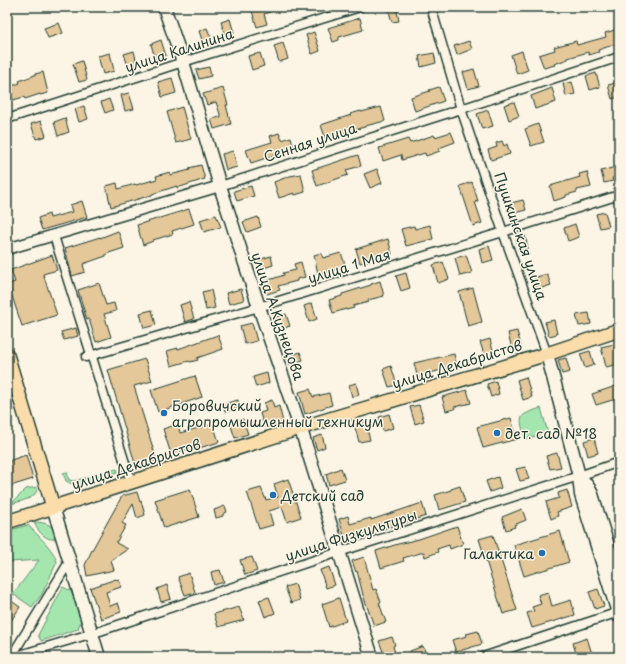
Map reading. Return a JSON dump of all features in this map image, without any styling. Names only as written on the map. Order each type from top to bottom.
[{"type":"main road","name":"улица А.Кузнецова","points":[[164,7],[183,62],[220,186],[300,428],[372,657]]},
{"type":"main road","name":"улица Декабристов","points":[[7,522],[300,428],[547,354],[619,330]]},
{"type":"main road","name":"Пушкинская улица","points":[[547,354],[580,476],[581,495],[619,614]]},
{"type":"main road","points":[[7,355],[99,657]]},
{"type":"main road","name":"Пушкинская улица","points":[[580,476],[591,491],[619,581]]},
{"type":"street","name":"улица Калинина","points":[[7,119],[360,7]]},
{"type":"street","name":"Пушкинская улица","points":[[431,7],[461,109],[547,354]]},
{"type":"street","name":"Сенная улица","points":[[7,249],[220,186],[619,57]]},
{"type":"street","name":"улица 1 Мая","points":[[88,356],[259,307],[619,195]]},
{"type":"street","points":[[54,236],[88,356],[131,482]]},
{"type":"street","name":"улица Физкультуры","points":[[12,657],[92,633],[339,552],[580,476],[619,462]]},
{"type":"street","points":[[12,657],[70,562]]},
{"type":"street","points":[[483,657],[619,614]]},
{"type":"green space","points":[[541,408],[548,433],[525,439],[521,421],[522,418],[524,415]]},
{"type":"green space","points":[[117,469],[118,472],[79,484],[72,484],[66,481],[63,473],[67,472],[69,480],[74,481]]},
{"type":"green space","points":[[37,487],[37,491],[32,497],[11,504],[26,489]]},
{"type":"green space","points":[[34,522],[50,525],[60,537],[53,539],[47,538],[39,531]]},
{"type":"green space","points":[[28,525],[49,547],[57,562],[42,594],[32,607],[13,594],[39,560],[10,562],[7,565],[7,531]]},
{"type":"green space","points":[[63,587],[71,591],[81,620],[78,629],[41,641],[38,635]]},
{"type":"building","points":[[268,7],[270,12],[264,14],[267,24],[257,27],[251,8]]},
{"type":"building","points":[[396,7],[399,21],[392,22],[388,8]]},
{"type":"building","points":[[360,18],[363,30],[339,37],[339,40],[333,42],[328,28]]},
{"type":"building","points":[[230,19],[234,33],[225,35],[221,22]]},
{"type":"building","points":[[59,23],[63,33],[48,38],[44,28]]},
{"type":"building","points":[[207,28],[212,40],[203,43],[199,31]]},
{"type":"building","points":[[615,30],[616,33],[619,32],[619,43],[598,50],[599,52],[589,55],[588,52],[544,68],[539,55],[555,50],[554,47],[576,41],[577,45],[606,37],[605,33]]},
{"type":"building","points":[[314,32],[320,51],[312,54],[306,35]]},
{"type":"building","points":[[161,40],[166,56],[155,59],[151,44]]},
{"type":"building","points":[[469,41],[472,49],[457,55],[454,46]]},
{"type":"building","points":[[283,43],[288,59],[279,62],[274,46]]},
{"type":"building","points":[[134,51],[137,64],[128,66],[124,54]]},
{"type":"building","points":[[522,51],[528,70],[517,74],[511,55]]},
{"type":"building","points":[[110,53],[114,71],[103,74],[98,56]]},
{"type":"building","points":[[260,53],[264,66],[252,70],[248,56]]},
{"type":"building","points":[[434,53],[436,63],[421,67],[419,56]]},
{"type":"building","points":[[82,61],[87,80],[79,82],[73,64]]},
{"type":"building","points":[[209,67],[211,76],[199,79],[196,70]]},
{"type":"building","points":[[474,69],[479,86],[468,89],[463,72]]},
{"type":"building","points":[[43,72],[48,93],[25,99],[24,97],[13,100],[9,87],[20,83],[19,81]]},
{"type":"building","points":[[596,73],[600,87],[590,90],[586,76]]},
{"type":"building","points":[[172,78],[176,93],[162,97],[158,82]]},
{"type":"building","points":[[572,82],[575,94],[566,96],[563,84]]},
{"type":"building","points":[[619,82],[619,97],[612,99],[608,85]]},
{"type":"building","points":[[439,87],[444,101],[415,111],[411,97]]},
{"type":"building","points":[[223,88],[231,124],[214,129],[211,119],[221,117],[216,102],[207,105],[203,94]]},
{"type":"building","points":[[552,88],[556,102],[535,109],[531,96]]},
{"type":"building","points":[[129,93],[134,109],[125,111],[121,95]]},
{"type":"building","points":[[109,99],[113,110],[105,113],[101,102]]},
{"type":"building","points":[[514,102],[519,116],[509,120],[504,105]]},
{"type":"building","points":[[84,106],[88,119],[79,122],[75,109]]},
{"type":"building","points":[[182,107],[191,139],[176,143],[167,112]]},
{"type":"building","points":[[381,107],[385,121],[352,130],[326,140],[321,125],[351,115],[350,114]]},
{"type":"building","points":[[488,110],[493,126],[482,129],[477,114]]},
{"type":"building","points":[[65,118],[69,132],[58,136],[54,122]]},
{"type":"building","points":[[41,121],[46,136],[36,139],[31,124]]},
{"type":"building","points":[[538,124],[544,142],[531,146],[525,129]]},
{"type":"building","points":[[451,132],[455,142],[439,148],[440,151],[426,156],[425,153],[402,160],[401,155],[383,161],[379,148],[408,139],[410,143],[434,135],[435,137]]},
{"type":"building","points":[[279,133],[282,140],[291,137],[294,149],[251,163],[246,150],[272,142],[270,136]]},
{"type":"building","points":[[502,141],[504,146],[507,144],[510,154],[491,160],[488,150],[497,147],[496,143]]},
{"type":"building","points":[[233,151],[237,167],[226,170],[222,154]]},
{"type":"building","points":[[358,155],[361,166],[346,170],[348,175],[317,186],[312,170]]},
{"type":"building","points":[[201,165],[205,179],[177,188],[177,186],[111,207],[106,186],[117,183],[118,189],[157,179],[156,176],[170,172],[170,175],[190,170],[189,168]]},
{"type":"building","points":[[619,166],[619,176],[612,178],[613,181],[604,183],[601,171]]},
{"type":"building","points":[[377,169],[382,183],[370,188],[364,174]]},
{"type":"building","points":[[587,172],[591,187],[577,190],[577,192],[566,195],[566,197],[554,201],[550,186],[580,177],[579,174]]},
{"type":"building","points":[[301,174],[305,192],[295,195],[294,193],[279,198],[274,182],[290,176]]},
{"type":"building","points":[[472,182],[478,201],[475,202],[482,223],[473,226],[460,186]]},
{"type":"building","points":[[251,186],[254,196],[237,201],[234,191]]},
{"type":"building","points":[[523,200],[526,210],[510,214],[507,204]]},
{"type":"building","points":[[82,201],[87,217],[42,230],[38,218],[49,214],[50,218],[72,212],[70,205]]},
{"type":"building","points":[[189,209],[194,224],[172,231],[173,234],[153,240],[143,245],[137,225]]},
{"type":"building","points":[[605,212],[609,226],[600,228],[596,214]]},
{"type":"building","points":[[216,215],[221,227],[204,232],[200,220]]},
{"type":"building","points":[[258,217],[261,227],[247,232],[243,222]]},
{"type":"building","points":[[575,224],[579,237],[568,241],[564,228]]},
{"type":"building","points":[[430,225],[433,239],[406,246],[401,229],[414,226],[415,229]]},
{"type":"building","points":[[118,231],[124,248],[83,264],[85,272],[72,276],[65,248]]},
{"type":"building","points":[[525,236],[528,248],[519,250],[516,238]]},
{"type":"building","points":[[388,239],[392,254],[360,263],[356,249]]},
{"type":"building","points":[[489,246],[493,260],[482,263],[479,249]]},
{"type":"building","points":[[321,253],[323,258],[341,253],[346,267],[318,274],[314,255]]},
{"type":"building","points":[[52,255],[57,270],[43,274],[57,315],[22,326],[8,284],[15,282],[11,270]]},
{"type":"building","points":[[466,255],[472,273],[460,276],[455,258]]},
{"type":"building","points":[[271,256],[273,265],[261,269],[258,260]]},
{"type":"building","points":[[301,262],[305,277],[297,279],[297,281],[278,286],[280,290],[267,294],[263,282],[284,275],[283,273],[296,270],[294,264]]},
{"type":"building","points":[[443,262],[449,279],[438,283],[433,265]]},
{"type":"building","points":[[406,273],[410,288],[401,291],[396,276]]},
{"type":"building","points":[[547,274],[551,285],[536,290],[533,278]]},
{"type":"building","points":[[380,281],[384,296],[353,306],[354,308],[333,313],[329,300]]},
{"type":"building","points":[[99,283],[106,305],[114,303],[116,311],[104,314],[111,337],[96,342],[89,319],[87,320],[78,290]]},
{"type":"building","points":[[473,288],[482,322],[468,326],[459,292]]},
{"type":"building","points":[[241,289],[244,300],[229,304],[226,293]]},
{"type":"building","points":[[211,290],[215,308],[206,310],[202,292]]},
{"type":"building","points":[[189,302],[194,319],[185,322],[180,305]]},
{"type":"building","points":[[312,303],[317,319],[309,322],[304,306]]},
{"type":"building","points":[[152,310],[156,325],[144,328],[140,313]]},
{"type":"building","points":[[589,313],[591,324],[579,326],[576,315]]},
{"type":"building","points":[[286,314],[290,326],[279,330],[275,317]]},
{"type":"building","points":[[554,320],[557,334],[549,336],[545,322]]},
{"type":"building","points":[[252,323],[257,341],[245,344],[240,326]]},
{"type":"building","points":[[76,328],[78,336],[64,340],[61,332]]},
{"type":"building","points":[[517,331],[521,346],[512,349],[508,333]]},
{"type":"building","points":[[218,335],[223,349],[197,358],[198,360],[171,366],[167,351],[178,349]]},
{"type":"building","points":[[490,339],[494,354],[485,357],[480,342]]},
{"type":"building","points":[[619,343],[619,364],[606,367],[601,347]]},
{"type":"building","points":[[590,351],[594,365],[585,368],[580,354]]},
{"type":"building","points":[[300,352],[303,360],[290,365],[287,357]]},
{"type":"building","points":[[454,354],[457,366],[426,374],[427,376],[418,379],[414,363]]},
{"type":"building","points":[[566,358],[570,372],[562,374],[558,360]]},
{"type":"building","points":[[145,359],[152,381],[134,386],[157,461],[136,467],[108,370]]},
{"type":"building","points":[[391,366],[397,385],[389,387],[383,369]]},
{"type":"building","points":[[267,373],[269,383],[256,387],[253,377]]},
{"type":"building","points":[[195,376],[202,397],[158,412],[151,390]]},
{"type":"building","points":[[526,377],[532,397],[523,400],[517,380]]},
{"type":"building","points":[[496,381],[499,394],[491,397],[487,384]]},
{"type":"building","points":[[356,383],[359,395],[352,397],[349,385]]},
{"type":"building","points":[[619,385],[619,398],[596,405],[592,394]]},
{"type":"building","points":[[310,389],[313,397],[329,393],[332,405],[305,414],[299,392]]},
{"type":"building","points":[[467,390],[471,403],[454,407],[455,409],[446,411],[442,397]]},
{"type":"building","points":[[238,400],[240,408],[225,412],[223,404]]},
{"type":"building","points":[[272,400],[274,408],[279,406],[283,422],[264,427],[260,413],[266,411],[264,403]]},
{"type":"building","points":[[419,405],[424,421],[415,424],[410,407]]},
{"type":"building","points":[[389,414],[393,428],[383,431],[379,417]]},
{"type":"building","name":"дет. сад №18","points":[[511,418],[517,439],[483,448],[477,427]]},
{"type":"building","points":[[243,419],[248,434],[235,438],[230,423]]},
{"type":"building","points":[[365,421],[370,440],[359,442],[354,424]]},
{"type":"building","points":[[178,424],[180,433],[213,424],[219,442],[196,449],[196,447],[171,454],[163,429]]},
{"type":"building","points":[[322,435],[325,447],[317,450],[313,438]]},
{"type":"building","points":[[594,438],[598,453],[588,456],[584,441]]},
{"type":"building","points":[[557,453],[561,467],[550,469],[546,456]]},
{"type":"building","points":[[26,455],[33,479],[7,487],[7,475],[10,474],[8,467],[11,460]]},
{"type":"building","points":[[525,467],[529,479],[520,481],[516,469]]},
{"type":"building","points":[[341,468],[345,480],[329,485],[326,474]]},
{"type":"building","points":[[498,477],[501,488],[490,492],[486,481]]},
{"type":"building","points":[[288,479],[301,517],[287,522],[282,507],[269,511],[273,525],[259,529],[247,492],[261,488],[266,500],[278,497],[274,484]]},
{"type":"building","points":[[460,486],[465,502],[439,510],[435,495]]},
{"type":"building","points":[[190,489],[199,517],[164,528],[155,500]]},
{"type":"building","points":[[567,490],[572,507],[557,512],[558,516],[551,519],[546,502],[559,498],[558,493]]},
{"type":"building","points":[[137,492],[145,515],[137,518],[133,504],[122,523],[126,525],[116,543],[128,549],[111,560],[114,570],[87,576],[85,565],[122,496]]},
{"type":"building","points":[[422,503],[426,516],[345,539],[339,519],[348,516],[350,524],[371,518],[371,520]]},
{"type":"building","points":[[225,506],[227,512],[223,514],[223,516],[216,518],[214,510]]},
{"type":"building","points":[[522,509],[526,520],[514,525],[515,527],[506,530],[502,517]]},
{"type":"building","points":[[457,526],[463,544],[450,549],[449,545],[437,549],[438,552],[425,557],[424,552],[403,558],[404,561],[381,568],[376,551],[419,539]]},
{"type":"building","name":"Галактика","points":[[560,531],[569,562],[524,576],[514,545]]},
{"type":"building","points":[[493,535],[517,610],[503,614],[479,539]]},
{"type":"building","points":[[252,557],[257,571],[245,575],[240,560]]},
{"type":"building","points":[[364,557],[373,590],[376,589],[386,622],[374,626],[363,595],[357,571],[356,572],[352,561]]},
{"type":"building","points":[[329,567],[335,585],[326,588],[320,570]]},
{"type":"building","points":[[220,570],[224,582],[214,585],[211,572]]},
{"type":"building","points":[[189,573],[195,592],[185,595],[178,577]]},
{"type":"building","points":[[119,579],[121,587],[106,592],[110,606],[118,603],[121,612],[101,619],[90,588]]},
{"type":"building","points":[[295,584],[300,600],[291,603],[285,587]]},
{"type":"building","points":[[167,585],[171,599],[161,602],[157,589]]},
{"type":"building","points":[[598,589],[604,606],[595,609],[589,592]]},
{"type":"building","points":[[548,592],[552,606],[571,600],[575,615],[532,628],[527,613],[534,611],[532,607],[541,604],[538,595]]},
{"type":"building","points":[[269,597],[275,613],[265,617],[259,600]]},
{"type":"building","points":[[7,598],[20,607],[7,627]]},
{"type":"building","points":[[339,598],[346,621],[329,627],[322,604]]},
{"type":"building","points":[[239,607],[244,620],[218,627],[214,614]]},
{"type":"building","points":[[478,631],[482,644],[456,652],[452,640]]},
{"type":"building","points":[[392,637],[395,645],[393,646],[396,657],[385,657],[379,641]]},
{"type":"building","points":[[587,638],[593,657],[577,657],[573,643]]},
{"type":"building","points":[[423,646],[427,657],[412,657],[410,651]]},
{"type":"place","name":"Боровичский агропромышленный техникум","points":[[164,413]]},
{"type":"place","name":"дет. сад №18","points":[[497,433]]},
{"type":"place","name":"Детский сад","points":[[273,495]]},
{"type":"place","name":"Галактика","points":[[542,553]]}]
